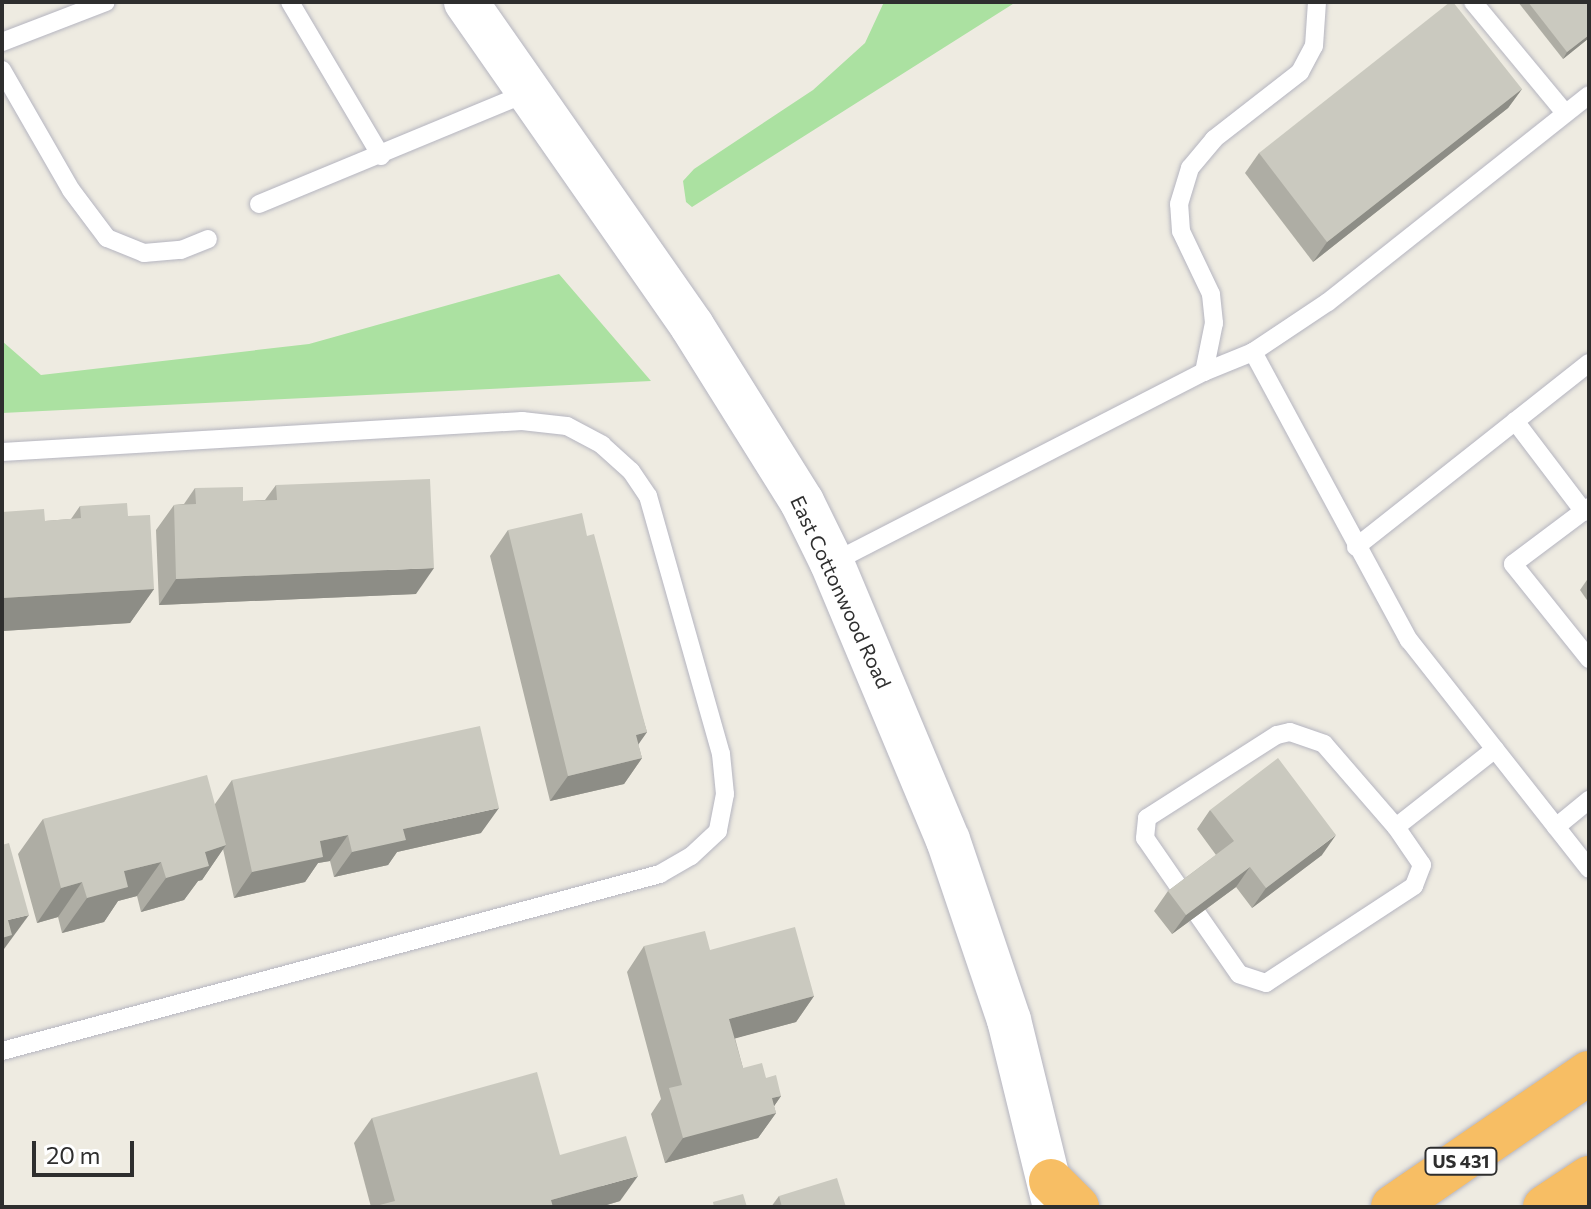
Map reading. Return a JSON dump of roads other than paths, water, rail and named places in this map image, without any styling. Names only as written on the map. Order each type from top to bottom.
[{"type":"highway","name":"US 431","points":[[1393,1207],[1589,1073]]},
{"type":"highway","points":[[1545,1207],[1589,1178]]},
{"type":"main road","name":"East Cottonwood Road","points":[[466,2],[692,326],[802,502],[832,563],[948,840],[1009,1020],[1061,1198]]},
{"type":"lane","points":[[2,42],[106,2]]},
{"type":"lane","points":[[290,2],[381,156]]},
{"type":"lane","points":[[1204,372],[1214,323],[1211,294],[1181,231],[1179,204],[1190,168],[1214,139],[1300,72],[1314,46],[1317,2]]},
{"type":"lane","points":[[1473,2],[1565,113]]},
{"type":"lane","points":[[2,70],[71,190],[107,238],[144,253],[181,250],[208,239]]},
{"type":"lane","points":[[259,204],[527,93]]},
{"type":"lane","points":[[832,563],[1204,372],[1253,352],[1328,302],[1589,95]]},
{"type":"lane","points":[[1253,352],[1409,640],[1589,869]]},
{"type":"lane","points":[[1356,547],[1589,363]]},
{"type":"lane","points":[[2,452],[522,421],[567,426],[602,445],[631,471],[648,496],[721,754],[725,794],[718,831],[691,856],[660,874],[2,1051]]},
{"type":"lane","points":[[1515,421],[1586,510],[1513,564],[1589,659]]},
{"type":"lane","points":[[1181,890],[1145,838],[1147,818],[1277,735],[1299,732],[1324,744],[1396,827],[1422,865],[1414,886],[1274,980],[1261,983],[1239,974],[1198,915]]},
{"type":"lane","points":[[1396,827],[1495,749]]},
{"type":"lane","points":[[1556,827],[1589,800]]}]
